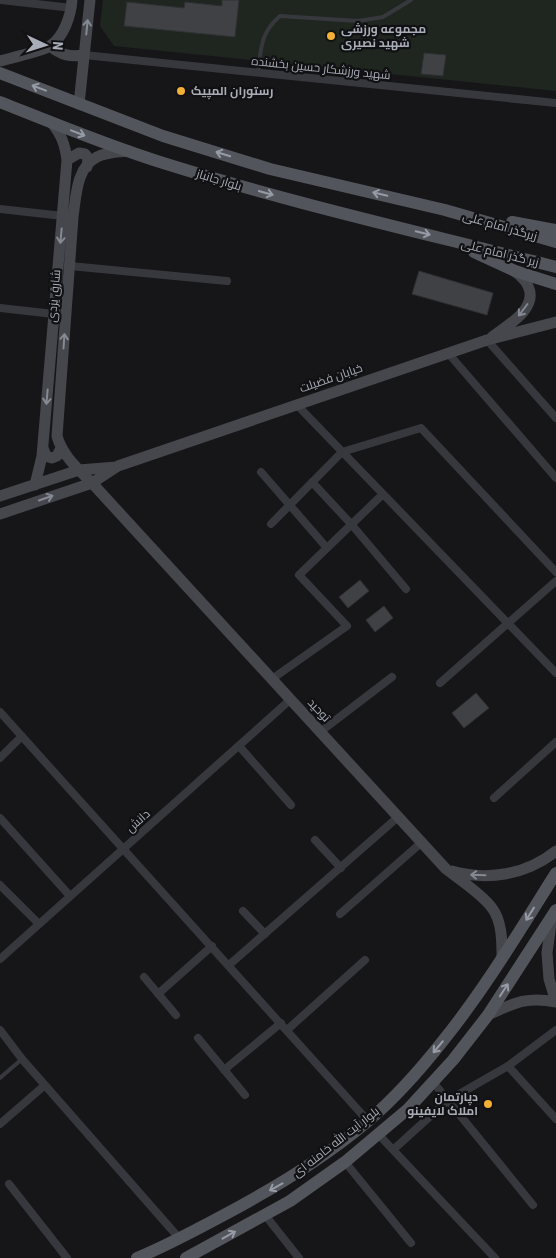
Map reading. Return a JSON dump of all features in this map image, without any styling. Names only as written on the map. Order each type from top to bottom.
[{"type":"main road","name":"بلوار جانباز","points":[[0,73],[162,136],[270,169],[445,210]]},
{"type":"main road","name":"بلوار جانباز","points":[[0,102],[129,151],[267,194],[445,239]]},
{"type":"main road","points":[[445,210],[556,230]]},
{"type":"main road","name":"زیرگذر امام علی","points":[[445,210],[556,242]]},
{"type":"main road","points":[[445,239],[515,271],[556,284]]},
{"type":"main road","name":"زیر گذر امام علی","points":[[445,239],[556,267]]},
{"type":"main road","name":"بلوار آیت الله خامنه ای","points":[[137,1258],[179,1238],[286,1181],[368,1121],[414,1075],[443,1042],[502,957],[556,872]]},
{"type":"main road","name":"بلوار آیت الله خامنه ای","points":[[186,1258],[290,1201],[345,1162],[408,1109],[453,1060],[488,1015],[554,913]]},
{"type":"street","points":[[0,61],[50,46],[61,34],[72,4],[1,0]]},
{"type":"street","points":[[79,104],[90,0]]},
{"type":"street","points":[[50,46],[64,56],[73,57],[84,54]]},
{"type":"street","name":"شهید ورزشکار حسین بخشنده","points":[[84,54],[556,103]]},
{"type":"street","points":[[35,485],[43,448],[60,315],[62,216],[67,160],[63,138],[50,122]]},
{"type":"street","points":[[87,167],[98,156],[129,151]]},
{"type":"street","points":[[67,160],[79,153],[85,154],[88,158],[87,167]]},
{"type":"street","name":"شارق یزدی","points":[[87,167],[83,172],[78,187],[73,217],[70,266],[60,315],[56,436],[61,448],[92,483]]},
{"type":"street","points":[[0,209],[62,216]]},
{"type":"street","points":[[70,266],[227,281]]},
{"type":"street","points":[[515,271],[528,284],[530,292],[529,302],[522,314],[487,340],[556,418]]},
{"type":"street","points":[[0,308],[60,315]]},
{"type":"street","name":"خیابان فضیلت","points":[[0,496],[79,470],[118,466],[487,340],[556,322]]},
{"type":"street","points":[[448,353],[556,478]]},
{"type":"street","points":[[297,405],[556,673]]},
{"type":"street","points":[[271,524],[342,452],[422,428],[556,572]]},
{"type":"street","points":[[43,448],[46,456],[52,458],[56,456],[61,448]]},
{"type":"street","name":"خیابان فضیلت","points":[[0,514],[92,483],[118,466]]},
{"type":"street","points":[[261,472],[327,548]]},
{"type":"street","points":[[312,482],[352,525],[406,589]]},
{"type":"street","name":"توحید","points":[[92,483],[446,869],[492,908],[499,925],[502,957]]},
{"type":"street","points":[[272,679],[347,626],[299,575],[383,494]]},
{"type":"street","points":[[440,684],[556,581]]},
{"type":"street","points":[[320,732],[392,677]]},
{"type":"street","name":"دانش","points":[[0,959],[291,700]]},
{"type":"street","points":[[0,712],[368,1121]]},
{"type":"street","points":[[0,758],[22,736]]},
{"type":"street","points":[[494,798],[556,742]]},
{"type":"street","points":[[239,746],[290,805]]},
{"type":"street","points":[[229,965],[398,817]]},
{"type":"street","points":[[0,818],[70,896]]},
{"type":"street","points":[[315,840],[341,868]]},
{"type":"street","points":[[340,914],[422,842]]},
{"type":"street","points":[[446,869],[478,876],[500,875],[520,871],[538,863],[556,851]]},
{"type":"street","points":[[0,885],[39,924]]},
{"type":"street","points":[[243,911],[264,934]]},
{"type":"street","points":[[488,1015],[518,1001],[538,999],[556,1002],[549,979],[547,953],[554,913]]},
{"type":"street","points":[[158,994],[212,946]]},
{"type":"street","points":[[287,1030],[365,960]]},
{"type":"street","points":[[144,977],[176,1015]]},
{"type":"street","points":[[224,1070],[281,1023]]},
{"type":"street","points":[[0,1030],[22,1059],[179,1238]]},
{"type":"street","points":[[394,1149],[447,1100],[508,1066],[556,1030]]},
{"type":"street","points":[[198,1038],[244,1095]]},
{"type":"street","points":[[508,1066],[556,1119]]},
{"type":"street","points":[[433,1082],[533,1205]]},
{"type":"street","points":[[0,1124],[45,1085]]},
{"type":"street","points":[[379,1135],[495,1258]]},
{"type":"street","points":[[345,1162],[411,1243]]},
{"type":"street","points":[[9,1184],[67,1258]]},
{"type":"street","points":[[265,1215],[299,1258]]},
{"type":"lane","points":[[258,73],[262,39],[270,25],[280,16],[358,21],[383,17],[411,0]]},
{"type":"lane","points":[[0,1078],[22,1059]]},
{"type":"shaded area","name":"مجموعه ورزشی شهید نصیری","points":[[103,0],[556,0],[556,91],[114,46],[100,26]]},
{"type":"building","points":[[222,0],[239,0],[235,37],[124,26],[127,2],[184,8],[185,2],[222,6]]},
{"type":"building","points":[[424,53],[446,55],[443,76],[421,74]]},
{"type":"building","points":[[419,271],[493,293],[487,315],[412,294]]},
{"type":"building","points":[[360,580],[369,591],[348,608],[339,597]]},
{"type":"building","points":[[384,606],[393,618],[375,632],[366,620]]},
{"type":"building","points":[[476,693],[489,708],[464,728],[452,713]]},
{"type":"place","name":"مجموعه ورزشی شهید نصیری","points":[[331,36]]},
{"type":"place","name":"رستوران المپیک","points":[[181,91]]},
{"type":"place","name":"دپارتمان املاک لایفینو","points":[[488,1104]]}]
